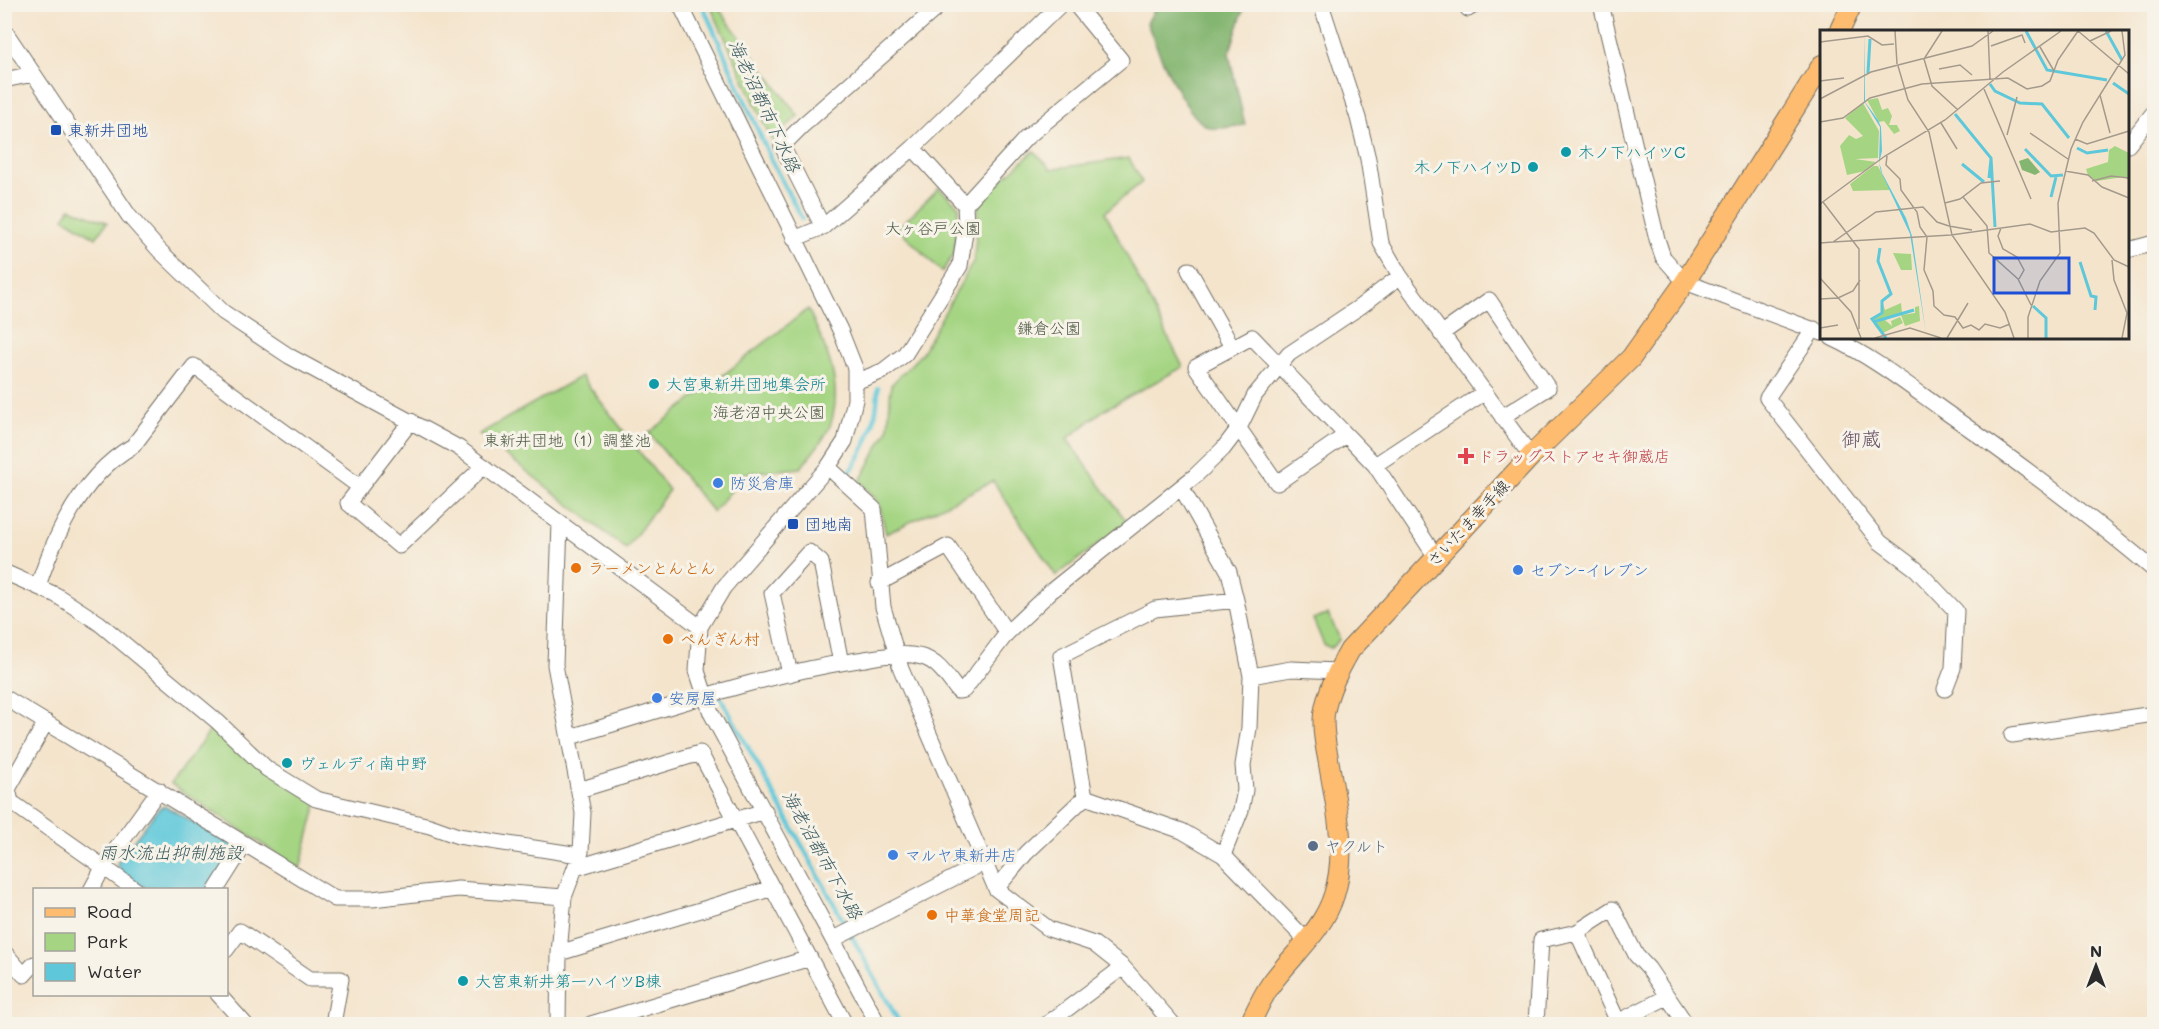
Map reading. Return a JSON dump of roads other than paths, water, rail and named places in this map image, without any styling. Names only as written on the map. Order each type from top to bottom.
[{"type":"main road","points":[[1840,30],[1852,4]]},
{"type":"main road","name":"さいたま幸手線","points":[[1250,1024],[1271,984],[1307,941],[1334,895],[1339,874],[1340,827],[1324,738],[1324,716],[1331,686],[1338,671],[1361,635],[1531,456],[1631,358],[1684,282],[1820,67]]},
{"type":"street","points":[[680,4],[851,355],[855,382],[852,419],[845,441],[828,467],[724,587],[700,627],[697,662],[704,697],[765,811],[838,937],[878,1024]]},
{"type":"street","points":[[823,227],[782,146],[803,124],[941,4]]},
{"type":"street","points":[[794,240],[823,227],[913,148],[1061,4]]},
{"type":"street","points":[[965,205],[1026,138],[1121,60],[1075,4]]},
{"type":"street","points":[[1321,4],[1358,118],[1368,159],[1381,243],[1400,276],[1531,456]]},
{"type":"street","points":[[1465,4],[1468,9],[1476,4]]},
{"type":"street","points":[[1601,4],[1663,257],[1684,282],[1818,331],[1767,398],[1880,542],[1916,569],[1956,611],[1953,668],[1945,689]]},
{"type":"street","points":[[4,30],[129,216],[159,250],[216,305],[289,356],[411,421],[484,466],[700,627]]},
{"type":"street","points":[[4,80],[33,74]]},
{"type":"street","points":[[2129,143],[2154,112]]},
{"type":"street","points":[[855,382],[883,371],[905,354],[960,266],[966,225],[965,205],[913,148]]},
{"type":"street","points":[[2129,249],[2154,243]]},
{"type":"street","points":[[1189,270],[1232,347]]},
{"type":"street","points":[[570,737],[789,674],[898,654],[921,656],[934,662],[958,691],[964,690],[1007,633],[1050,592],[1181,487],[1223,449],[1239,428],[1255,395],[1289,354],[1361,306],[1400,276]]},
{"type":"street","points":[[1442,334],[1489,300],[1548,388],[1502,417]]},
{"type":"street","points":[[1346,435],[1277,483],[1196,367],[1252,337],[1375,465],[1436,557]]},
{"type":"street","points":[[1841,339],[2038,477],[2088,514],[2154,570]]},
{"type":"street","points":[[38,586],[48,555],[85,488],[122,452],[133,446],[194,366],[360,487]]},
{"type":"street","points":[[1375,465],[1485,392]]},
{"type":"street","points":[[411,421],[348,503],[399,546],[484,466]]},
{"type":"street","points":[[828,467],[874,509],[883,607],[901,669],[996,889],[1049,929],[1094,944],[1123,968],[1173,1024]]},
{"type":"street","points":[[1181,487],[1229,572],[1251,676],[1249,728],[1243,765],[1245,790],[1241,810],[1223,855]]},
{"type":"street","points":[[558,1024],[559,953],[564,897],[577,861],[583,813],[555,665],[560,523]]},
{"type":"street","points":[[879,583],[948,546],[1007,633]]},
{"type":"street","points":[[789,674],[772,593],[809,552],[820,562],[841,663]]},
{"type":"street","points":[[4,572],[56,595],[99,622],[218,722],[267,770],[316,799],[430,826],[458,836],[577,861],[765,811]]},
{"type":"street","points":[[1085,798],[1061,656],[1155,609],[1236,600]]},
{"type":"street","points":[[1251,676],[1292,669],[1338,671]]},
{"type":"street","points":[[4,697],[342,901],[458,889],[564,897]]},
{"type":"street","points":[[2012,735],[2154,714]]},
{"type":"street","points":[[46,722],[8,789],[11,802],[133,888]]},
{"type":"street","points":[[579,790],[700,753],[845,1024]]},
{"type":"street","points":[[92,888],[104,866],[159,790]]},
{"type":"street","points":[[1085,798],[1182,831],[1223,855],[1307,941]]},
{"type":"street","points":[[996,889],[1026,852],[1085,798]]},
{"type":"street","points":[[217,888],[245,844]]},
{"type":"street","points":[[838,937],[985,862]]},
{"type":"street","points":[[559,953],[773,888]]},
{"type":"street","points":[[1536,1024],[1541,940],[1576,932],[1613,909],[1636,955],[1686,1024]]},
{"type":"street","points":[[228,947],[240,931],[310,979],[341,979],[333,1024]]},
{"type":"street","points":[[1576,932],[1618,1022],[1667,998]]},
{"type":"street","points":[[4,952],[24,975],[33,965]]},
{"type":"street","points":[[591,1024],[810,958]]},
{"type":"street","points":[[1047,1024],[1123,968]]},
{"type":"street","points":[[220,996],[245,1024]]},
{"type":"water","name":"雨水流出抑制施設","points":[[165,806],[231,844],[233,852],[211,888],[143,887],[131,882],[122,874],[117,863],[158,809]]},
{"type":"waterway","name":"海老沼都市下水路","points":[[702,4],[773,164],[802,219]]},
{"type":"waterway","name":"海老沼都市下水路","points":[[848,475],[870,434],[876,411],[878,388]]},
{"type":"waterway","name":"海老沼都市下水路","points":[[721,698],[900,1024]]},
{"type":"place","name":"東新井団地","points":[[56,130]]},
{"type":"place","name":"木ノ下ハイツC","points":[[1566,152]]},
{"type":"place","name":"木ノ下ハイツD","points":[[1533,167]]},
{"type":"place","name":"大宮東新井団地集会所","points":[[654,384]]},
{"type":"place","name":"ドラッグストアセキ御蔵店","points":[[1466,456]]},
{"type":"place","name":"防災倉庫","points":[[718,483]]},
{"type":"place","name":"団地南","points":[[793,524]]},
{"type":"place","name":"ラーメンとんとん","points":[[576,568]]},
{"type":"place","name":"セブン-イレブン","points":[[1518,570]]},
{"type":"place","name":"ぺんぎん村","points":[[668,639]]},
{"type":"place","name":"安房屋","points":[[657,698]]},
{"type":"place","name":"ヴェルディ南中野","points":[[287,763]]},
{"type":"place","name":"ヤクルト","points":[[1313,846]]},
{"type":"place","name":"マルヤ東新井店","points":[[893,855]]},
{"type":"place","name":"中華食堂周記","points":[[932,915]]},
{"type":"place","name":"大宮東新井第一ハイツB棟","points":[[463,981]]},
{"type":"district","name":"御蔵","points":[[1861,439]]},
{"type":"park label","name":"大ヶ谷戸公園","points":[[933,228]]},
{"type":"park label","name":"鎌倉公園","points":[[1049,328]]},
{"type":"park label","name":"海老沼中央公園","points":[[769,412]]},
{"type":"park label","name":"東新井団地（1）調整池","points":[[567,440]]}]
